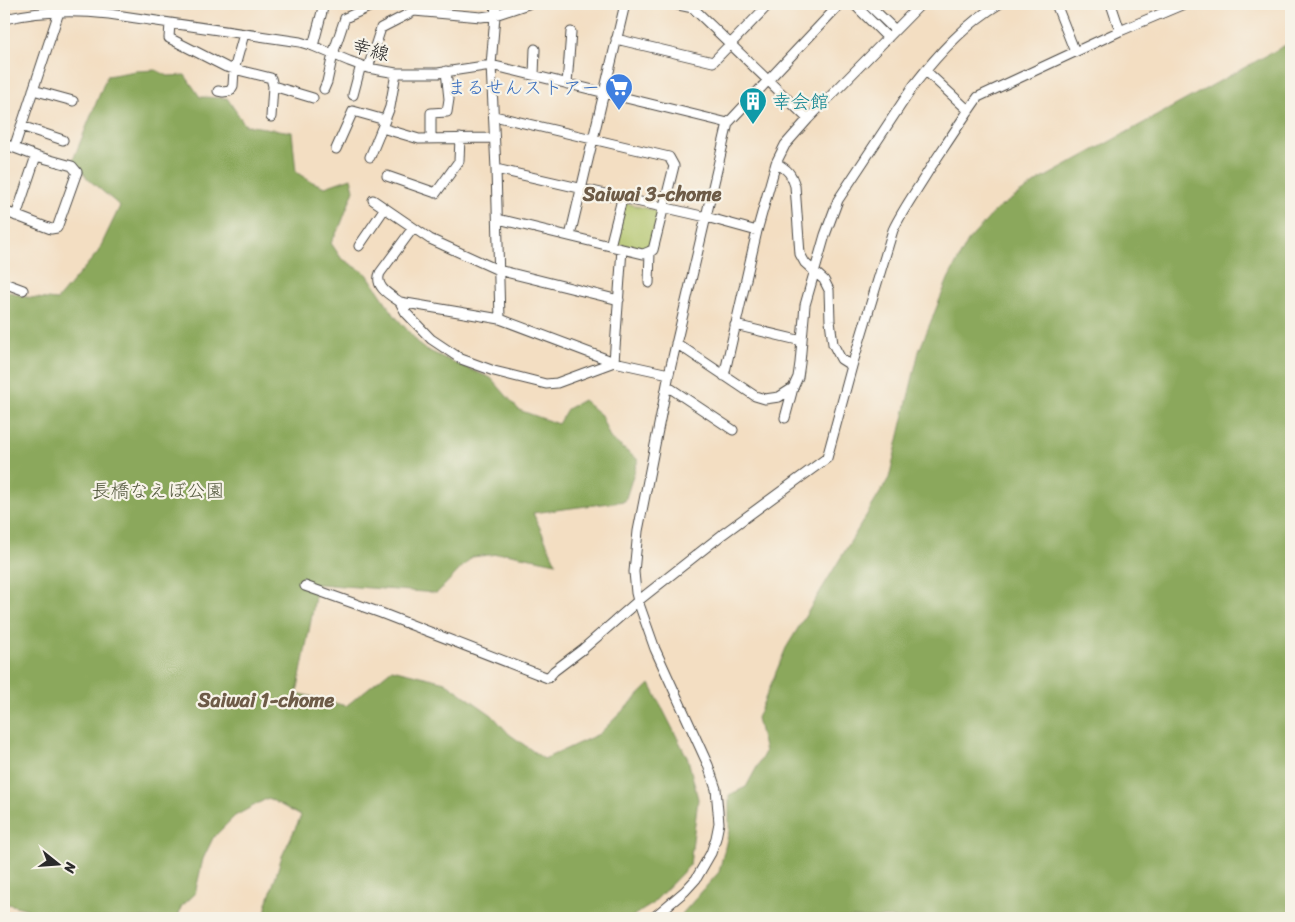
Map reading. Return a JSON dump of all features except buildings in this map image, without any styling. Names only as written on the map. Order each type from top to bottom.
[{"type":"street","points":[[313,46],[324,4]]},
{"type":"street","points":[[324,89],[345,18],[376,4]]},
{"type":"street","points":[[496,4],[491,65],[498,219],[500,318]]},
{"type":"street","points":[[353,95],[381,28],[414,11],[481,16],[495,15],[528,4]]},
{"type":"street","points":[[570,236],[624,4]]},
{"type":"street","points":[[674,4],[695,6],[731,45],[808,119]]},
{"type":"street","points":[[616,39],[713,62],[769,4]]},
{"type":"street","points":[[653,918],[696,879],[711,853],[718,823],[716,789],[708,765],[655,649],[638,601],[634,572],[638,531],[667,386],[728,123],[840,4]]},
{"type":"street","points":[[854,4],[888,38]]},
{"type":"street","points":[[868,4],[895,30]]},
{"type":"street","points":[[724,376],[757,231],[776,163],[785,145],[921,4]]},
{"type":"street","points":[[785,418],[799,370],[805,305],[825,235],[838,200],[914,85],[964,29],[999,4]]},
{"type":"street","points":[[1056,4],[1075,52]]},
{"type":"street","points":[[1111,4],[1120,31]]},
{"type":"street","points":[[305,586],[381,613],[548,678],[638,601],[723,534],[827,458],[852,366],[893,230],[913,195],[978,96],[1184,4]]},
{"type":"street","name":"幸線","points":[[4,19],[46,8],[59,12],[84,11],[109,14],[300,42],[365,67],[396,73],[446,71],[491,65],[728,123]]},
{"type":"street","points":[[14,148],[59,12]]},
{"type":"street","points":[[170,23],[169,38],[226,67],[271,78],[273,86],[271,117]]},
{"type":"street","points":[[567,84],[571,32]]},
{"type":"street","points":[[218,91],[230,91],[233,86],[234,70],[244,34]]},
{"type":"street","points":[[534,76],[535,49]]},
{"type":"street","points":[[431,138],[431,113],[447,112],[449,99],[446,71]]},
{"type":"street","points":[[926,71],[968,110]]},
{"type":"street","points":[[370,156],[390,107],[396,73]]},
{"type":"street","points":[[273,86],[312,98]]},
{"type":"street","points":[[33,90],[73,100]]},
{"type":"street","points":[[336,149],[353,111],[419,139],[494,138]]},
{"type":"street","points":[[494,116],[669,157],[674,166],[653,250],[643,254],[498,219]]},
{"type":"street","points":[[21,126],[63,140]]},
{"type":"street","points":[[388,176],[436,193],[459,161],[460,138]]},
{"type":"street","points":[[4,144],[36,156],[72,166],[78,172],[57,228],[51,229],[4,211]]},
{"type":"street","points":[[16,216],[36,156]]},
{"type":"street","points":[[776,163],[788,170],[793,178],[800,254],[805,263],[824,280],[830,290],[830,321],[833,344],[841,358],[852,366]]},
{"type":"street","points":[[496,169],[706,217],[757,231]]},
{"type":"street","points":[[610,246],[622,199]]},
{"type":"street","points":[[373,200],[430,239],[498,270],[619,300]]},
{"type":"street","points":[[360,246],[385,208]]},
{"type":"street","points":[[413,228],[380,273],[378,279],[379,284],[388,294],[400,302],[500,318],[614,362],[670,374]]},
{"type":"street","points":[[614,362],[622,249]]},
{"type":"street","points":[[649,283],[650,251]]},
{"type":"street","points":[[4,283],[23,290]]},
{"type":"street","points":[[400,302],[406,313],[431,339],[460,359],[494,371],[546,384],[557,383],[614,362]]},
{"type":"street","points":[[735,325],[802,341]]},
{"type":"street","points":[[676,343],[755,396],[765,399],[779,397],[793,388]]},
{"type":"street","points":[[667,386],[733,430]]},
{"type":"green space","points":[[1291,42],[1291,918],[684,918],[682,914],[719,872],[729,831],[729,795],[746,787],[765,752],[757,718],[786,648],[889,478],[919,351],[948,279],[968,241],[996,210],[1038,181]]},
{"type":"green space","name":"長橋なえぼ公園","points":[[156,70],[168,76],[185,75],[200,97],[227,98],[245,125],[292,132],[296,172],[310,181],[325,187],[351,178],[354,190],[341,224],[331,243],[341,258],[367,274],[395,316],[423,348],[491,378],[519,410],[558,424],[567,409],[583,400],[601,415],[610,438],[638,460],[625,501],[533,513],[556,563],[506,553],[472,557],[437,593],[317,584],[297,693],[346,706],[392,669],[445,682],[492,715],[509,734],[544,759],[599,734],[650,684],[688,759],[698,799],[690,865],[651,905],[630,918],[266,918],[266,907],[282,856],[301,816],[268,798],[235,816],[213,838],[203,859],[195,894],[181,907],[178,918],[39,918],[27,909],[4,903],[4,290],[26,297],[57,300],[98,252],[120,206],[88,179],[73,160],[107,76]]},
{"type":"green space","points":[[625,203],[657,211],[659,214],[650,247],[643,250],[614,243]]},
{"type":"place","name":"まるせんストアー","points":[[619,111]]},
{"type":"place","name":"幸会館","points":[[753,125]]},
{"type":"district","name":"Saiwai 3-chome","points":[[652,194]]},
{"type":"district","name":"Saiwai 1-chome","points":[[266,700]]}]
